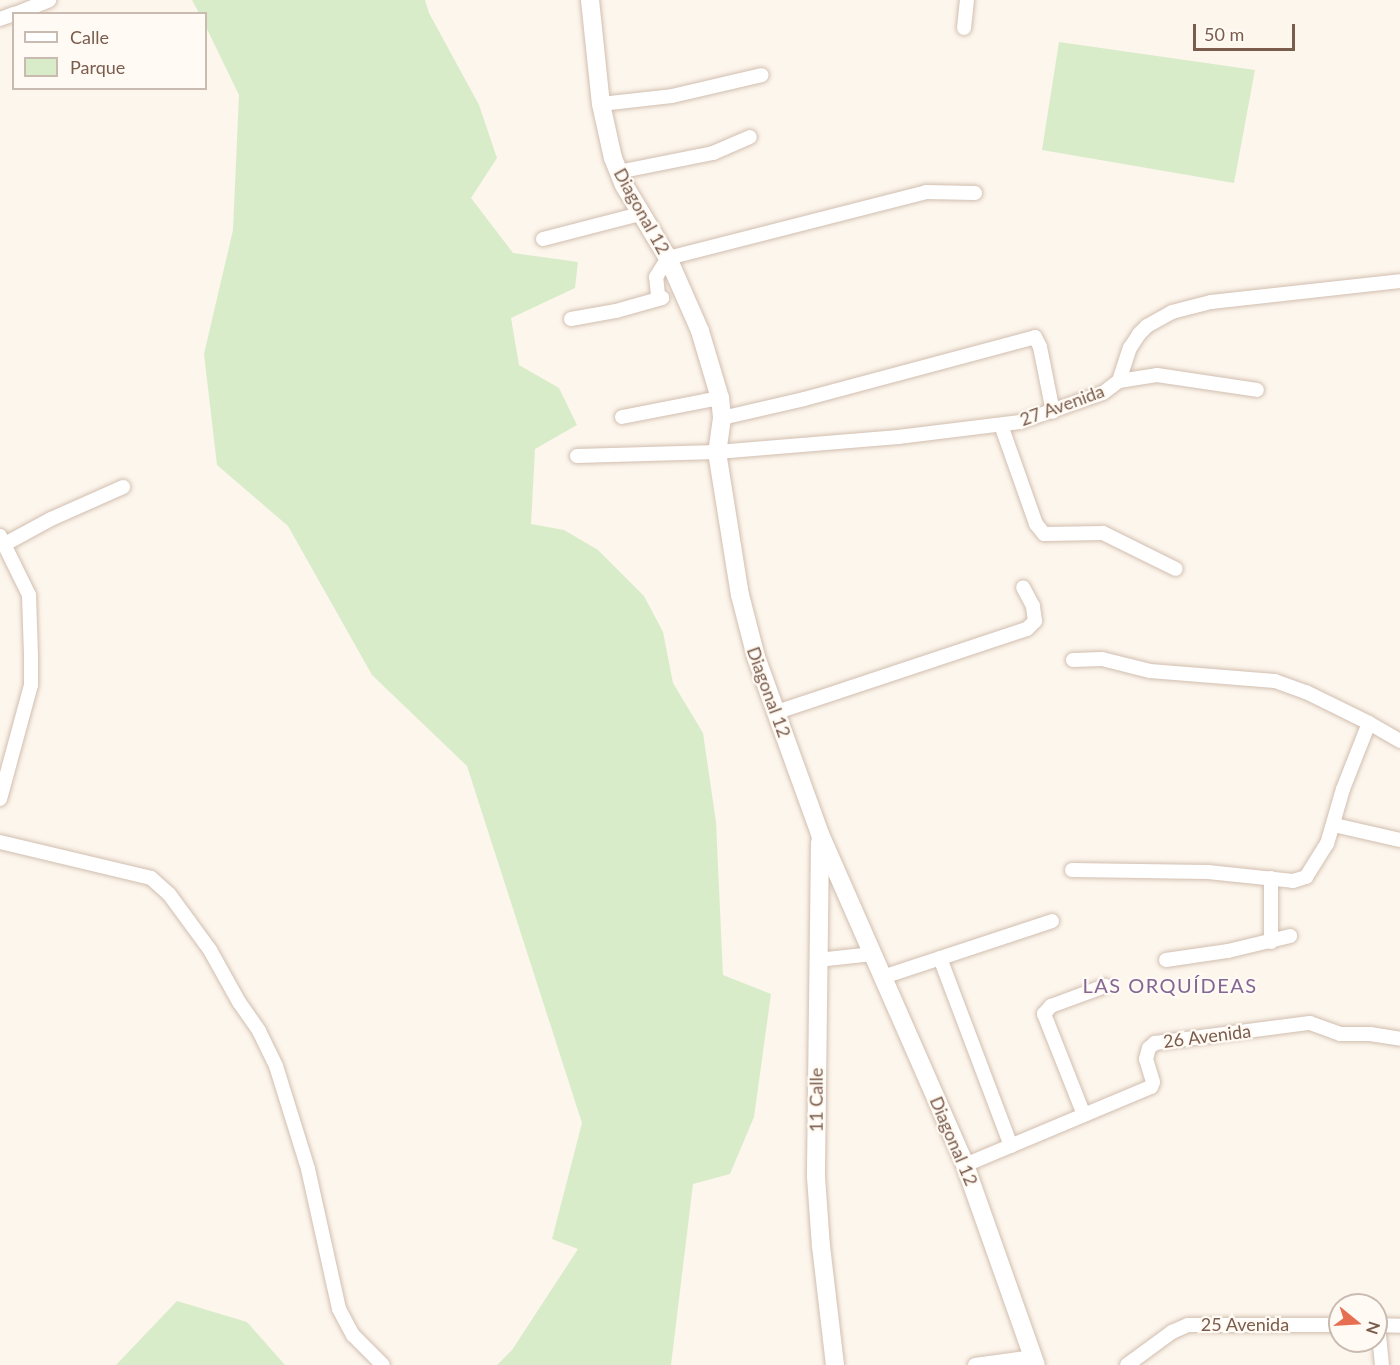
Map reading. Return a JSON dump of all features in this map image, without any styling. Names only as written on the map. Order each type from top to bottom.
[{"type":"main road","name":"Diagonal 12","points":[[590,0],[606,131],[618,172],[640,214],[668,258],[681,292],[700,330],[720,398],[722,418],[717,452],[747,626],[820,834],[965,1165],[1034,1361]]},
{"type":"main road","name":"11 Calle","points":[[820,834],[816,1177],[821,1246],[835,1365]]},
{"type":"street","points":[[19,12],[49,0]]},
{"type":"street","points":[[964,28],[967,0]]},
{"type":"street","points":[[602,104],[672,96],[762,75]]},
{"type":"street","points":[[618,172],[713,153],[750,137]]},
{"type":"street","points":[[662,298],[658,295],[656,277],[668,258],[926,192],[975,193]]},
{"type":"street","points":[[543,239],[640,214]]},
{"type":"street","name":"27 Avenida","points":[[576,456],[717,452],[898,437],[1001,425],[1053,412],[1103,393],[1119,381],[1130,348],[1139,334],[1159,318],[1181,309],[1235,299],[1322,291],[1400,280]]},
{"type":"street","points":[[571,319],[616,311],[681,292]]},
{"type":"street","points":[[722,418],[804,399],[1035,337],[1040,347],[1053,412]]},
{"type":"street","points":[[1119,381],[1157,375],[1257,390]]},
{"type":"street","points":[[622,417],[720,398]]},
{"type":"street","points":[[1001,425],[1036,524],[1044,534],[1108,534],[1176,569]]},
{"type":"street","points":[[0,799],[26,704],[31,666],[29,595],[3,540],[123,487]]},
{"type":"street","points":[[777,712],[1027,629],[1035,621],[1033,606],[1023,587]]},
{"type":"street","points":[[1074,660],[1102,659],[1150,671],[1275,681],[1306,692],[1370,723],[1400,741]]},
{"type":"street","points":[[1072,870],[1171,870],[1293,881],[1306,878],[1319,860],[1334,825],[1343,789],[1370,723]]},
{"type":"street","points":[[1334,825],[1400,840]]},
{"type":"street","points":[[0,842],[151,878],[169,894],[210,950],[238,1002],[259,1031],[276,1066],[308,1169],[339,1309],[353,1335],[384,1365]]},
{"type":"street","points":[[1271,878],[1271,942]]},
{"type":"street","points":[[883,977],[1052,921]]},
{"type":"street","points":[[1166,960],[1271,942],[1290,936]]},
{"type":"street","points":[[818,960],[873,954]]},
{"type":"street","points":[[940,958],[1011,1146]]},
{"type":"street","points":[[1084,1115],[1044,1014],[1051,1006],[1105,986]]},
{"type":"street","name":"26 Avenida","points":[[965,1165],[1151,1087],[1153,1082],[1146,1059],[1149,1048],[1155,1043],[1310,1023],[1340,1034],[1370,1034],[1400,1039]]},
{"type":"street","name":"25 Avenida","points":[[1127,1365],[1172,1332],[1188,1325],[1328,1325]]},
{"type":"street","points":[[975,1365],[1034,1361]]},
{"type":"green space","points":[[192,0],[425,0],[429,13],[479,105],[497,158],[471,198],[513,253],[578,262],[575,288],[511,318],[519,365],[559,388],[577,425],[535,449],[531,524],[564,530],[598,550],[644,596],[663,632],[673,683],[703,733],[716,822],[723,975],[771,994],[754,1117],[730,1174],[693,1184],[671,1365],[497,1365],[512,1350],[578,1249],[552,1239],[582,1123],[467,766],[372,675],[288,526],[217,465],[204,354],[233,230],[239,95],[207,29],[207,12],[198,12]]},
{"type":"green space","points":[[1059,42],[1255,70],[1234,183],[1042,150]]},
{"type":"green space","points":[[177,1301],[247,1322],[285,1365],[116,1365]]},
{"type":"district","name":"LAS ORQUÍDEAS","points":[[1170,985]]}]
